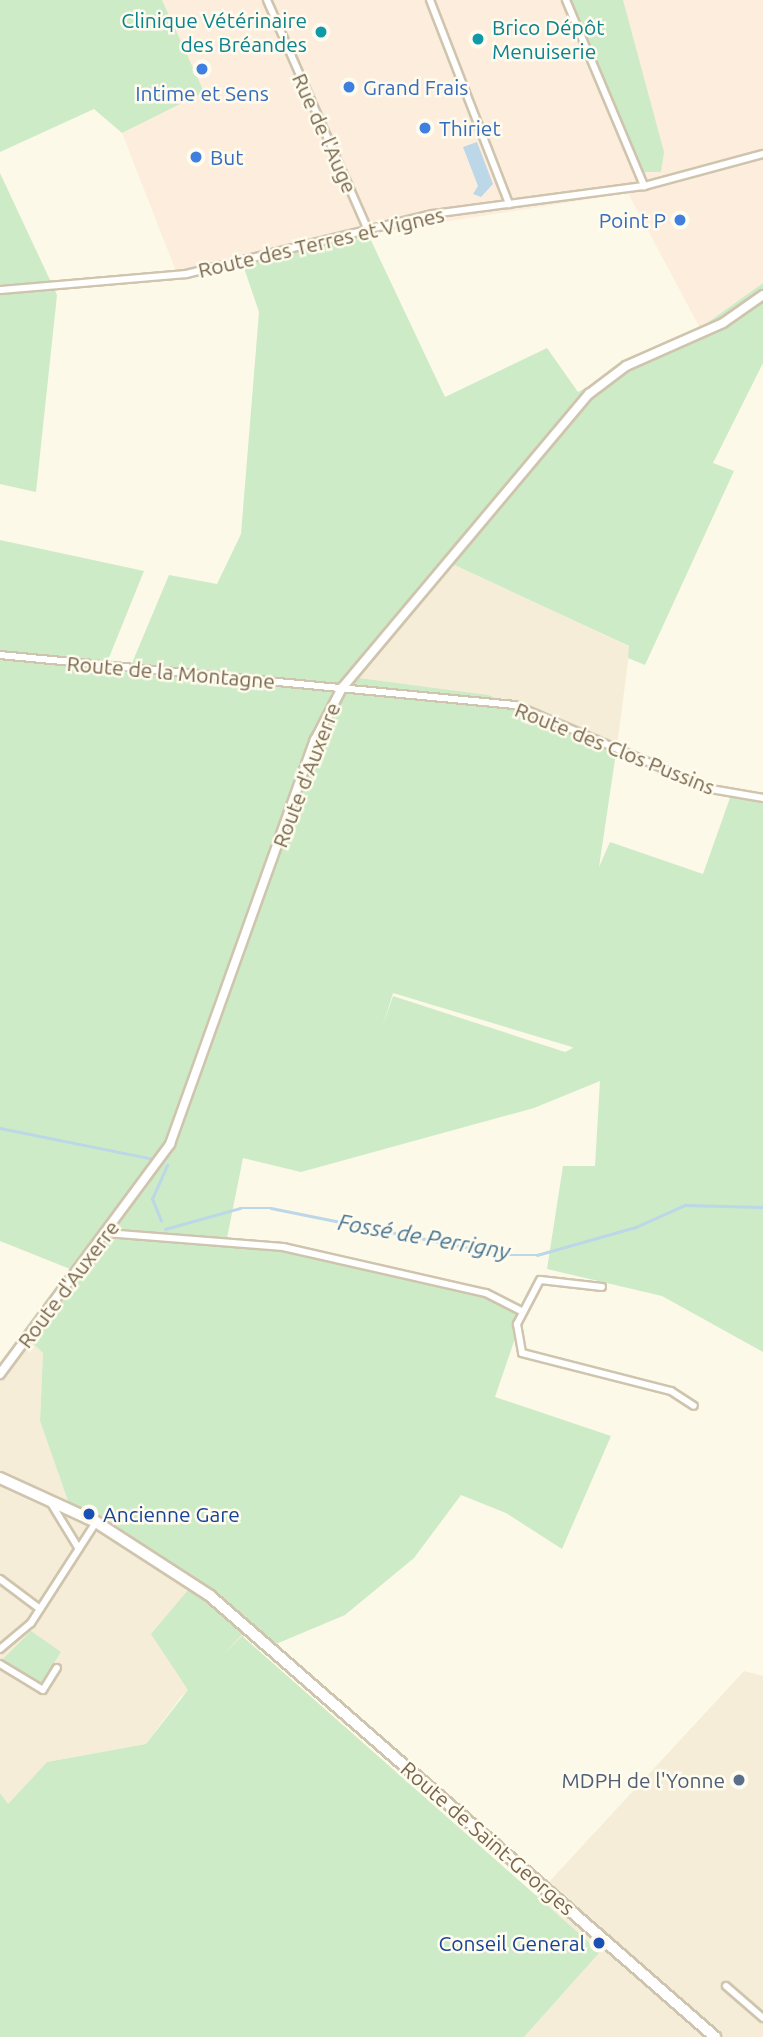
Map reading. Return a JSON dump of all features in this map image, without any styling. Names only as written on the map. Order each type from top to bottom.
[{"type":"main road","name":"Route de Saint-Georges","points":[[0,1478],[96,1522],[158,1558],[261,1639],[715,2037]]},
{"type":"street","name":"Rue de l'Auge","points":[[267,0],[367,228]]},
{"type":"street","points":[[430,0],[509,204]]},
{"type":"street","points":[[566,0],[644,186]]},
{"type":"street","name":"Route des Terres et Vignes","points":[[0,290],[186,274],[367,228],[509,204],[644,186],[763,154]]},
{"type":"street","name":"Route d'Auxerre","points":[[0,1374],[106,1233],[176,1133],[315,740],[342,688],[595,388],[626,366],[723,323],[763,295]]},
{"type":"street","name":"Route de la Montagne","points":[[0,655],[342,688]]},
{"type":"street","name":"Route des Clos Pussins","points":[[342,688],[515,705],[711,789],[763,798]]},
{"type":"street","points":[[106,1233],[283,1247],[486,1293],[521,1311]]},
{"type":"street","points":[[602,1287],[540,1280],[521,1311],[518,1346],[535,1361],[671,1391],[694,1406]]},
{"type":"street","points":[[49,1500],[79,1549]]},
{"type":"street","points":[[0,1649],[40,1609],[96,1522]]},
{"type":"street","points":[[0,1579],[40,1609]]},
{"type":"street","points":[[1,1668],[43,1690],[57,1668]]},
{"type":"street","points":[[726,1986],[763,2018]]},
{"type":"shaded area","points":[[162,0],[763,0],[763,283],[700,328],[628,193],[368,234],[179,279],[122,133],[203,92]]},
{"type":"shaded area","points":[[450,563],[630,647],[617,746],[357,678]]},
{"type":"shaded area","points":[[23,1334],[43,1353],[40,1421],[68,1501],[110,1521],[254,1628],[180,1698],[146,1744],[47,1762],[7,1805],[0,1793],[0,1364]]},
{"type":"shaded area","points":[[744,1671],[763,1676],[763,2037],[524,2037],[600,1952],[535,1897]]},
{"type":"green space","points":[[0,0],[162,0],[204,92],[122,133],[94,109],[0,152]]},
{"type":"green space","points":[[570,0],[623,0],[664,152],[661,172],[645,172],[635,162]]},
{"type":"green space","points":[[0,173],[57,295],[36,492],[0,484]]},
{"type":"green space","points":[[368,234],[445,397],[547,348],[578,392],[700,328],[763,283],[763,363],[713,463],[734,471],[645,665],[628,658],[629,646],[450,563],[358,678],[488,695],[617,746],[599,867],[610,842],[703,874],[731,795],[763,801],[763,1352],[662,1296],[547,1269],[563,1166],[595,1166],[600,1081],[534,1108],[301,1172],[243,1158],[227,1238],[491,1293],[522,1318],[495,1397],[611,1436],[562,1549],[506,1513],[461,1495],[414,1558],[345,1615],[276,1644],[110,1521],[68,1501],[40,1421],[43,1353],[23,1334],[70,1269],[0,1241],[0,540],[144,571],[108,660],[132,663],[169,575],[217,584],[241,534],[259,312],[243,265]],"holes":[[[393,993],[572,1047],[565,1052],[393,996],[382,1028]]]},
{"type":"green space","points":[[189,1589],[244,1632],[222,1656],[242,1636],[600,1952],[524,2037],[0,2037],[0,1793],[8,1804],[47,1762],[146,1744],[188,1690],[151,1634]]},
{"type":"green space","points":[[31,1631],[61,1652],[40,1684],[0,1662]]},
{"type":"water","points":[[477,142],[493,184],[481,197],[473,194],[478,186],[463,147]]},
{"type":"waterway","name":"Fossé de Perrigny","points":[[0,1128],[154,1159]]},
{"type":"waterway","name":"Fossé de Perrigny","points":[[161,1221],[152,1199],[167,1165]]},
{"type":"waterway","name":"Fossé de Perrigny","points":[[165,1229],[240,1208],[271,1208],[505,1255],[537,1255],[636,1227],[685,1205],[763,1207]]},
{"type":"place","name":"Clinique Vétérinaire des Bréandes","points":[[321,32]]},
{"type":"place","name":"Brico Dépôt Menuiserie","points":[[478,39]]},
{"type":"place","name":"Intime et Sens","points":[[202,69]]},
{"type":"place","name":"Grand Frais","points":[[349,87]]},
{"type":"place","name":"Thiriet","points":[[425,128]]},
{"type":"place","name":"But","points":[[196,157]]},
{"type":"place","name":"Point P","points":[[680,220]]},
{"type":"place","name":"Ancienne Gare","points":[[89,1514]]},
{"type":"place","name":"MDPH de l'Yonne","points":[[739,1780]]},
{"type":"place","name":"Conseil General","points":[[599,1943]]}]
